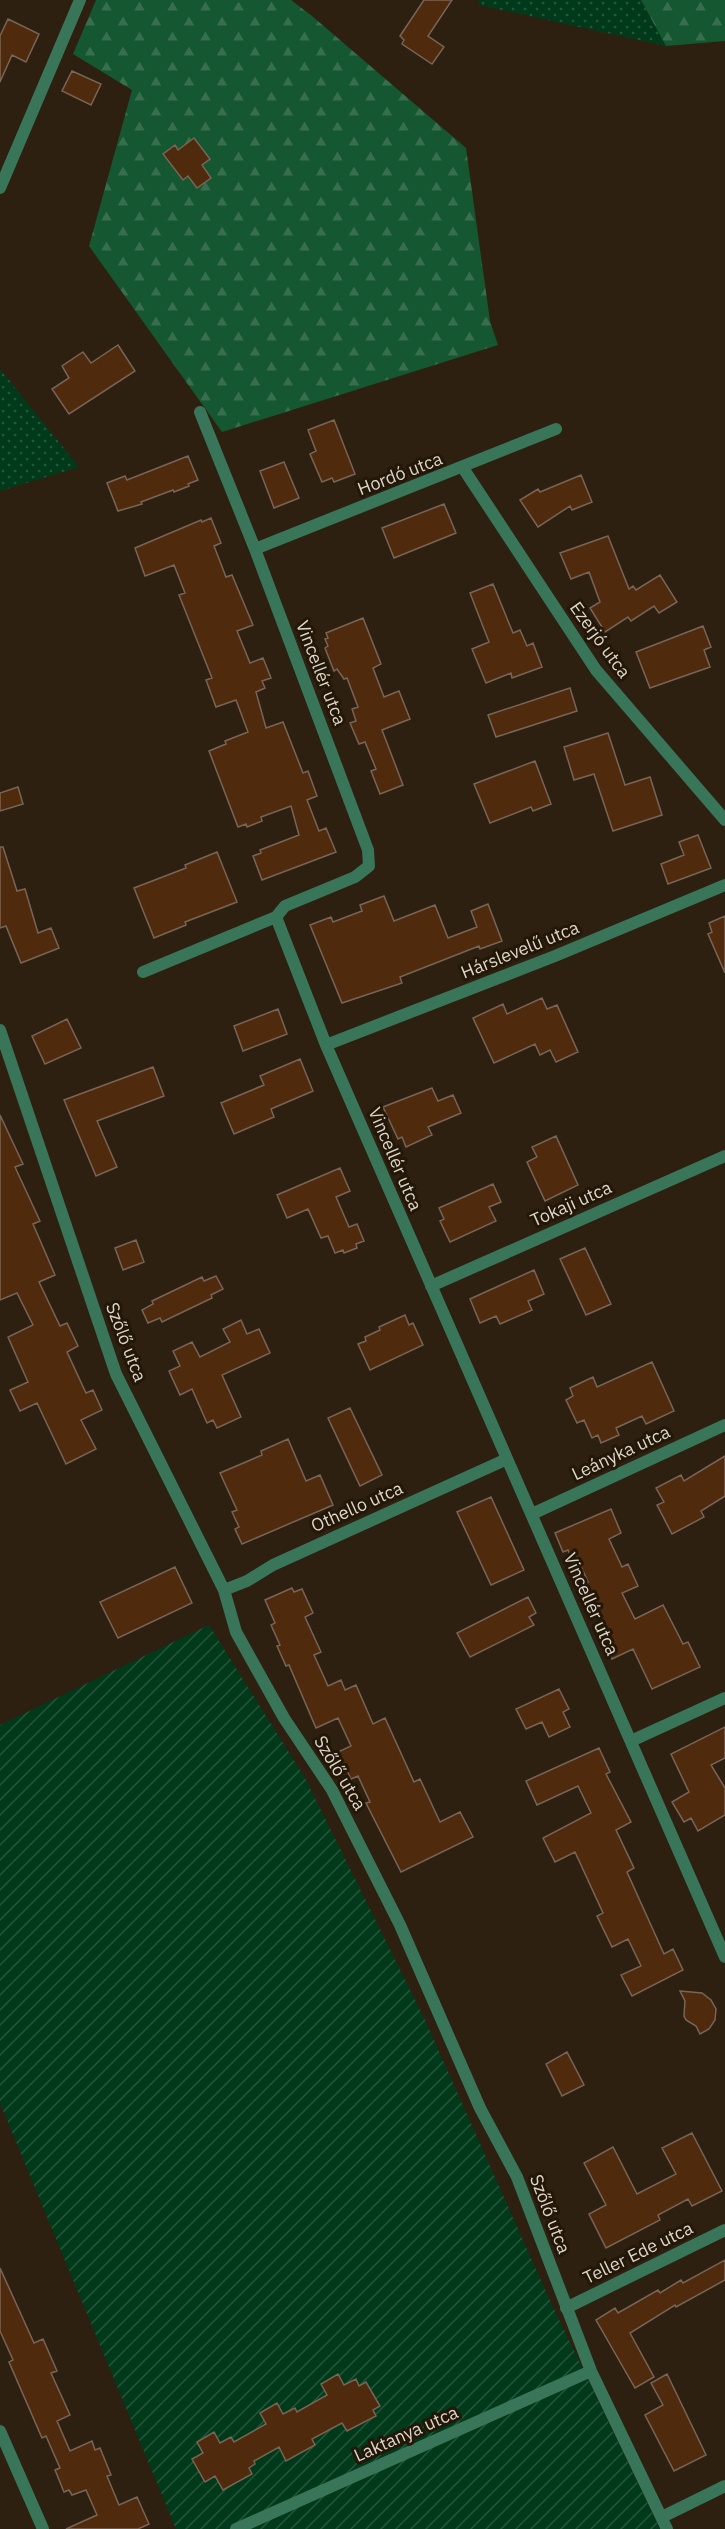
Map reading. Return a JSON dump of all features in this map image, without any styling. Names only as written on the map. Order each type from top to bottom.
[{"type":"street","points":[[0,188],[80,0]]},
{"type":"street","name":"Vincellér utca","points":[[200,412],[255,549],[368,850],[369,866],[355,877],[285,906],[276,917],[326,1045],[725,1957]]},
{"type":"street","name":"Hordó utca","points":[[255,549],[556,429]]},
{"type":"street","name":"Ezerjó utca","points":[[463,468],[596,670],[725,820]]},
{"type":"street","name":"Hárslevelű utca","points":[[326,1045],[555,956],[725,885]]},
{"type":"street","points":[[143,972],[276,917]]},
{"type":"street","name":"Szőlő utca","points":[[0,1030],[116,1374],[224,1590],[236,1632],[284,1718],[332,1790],[400,1925],[480,2108],[517,2177],[591,2371],[667,2529]]},
{"type":"street","name":"Tokaji utca","points":[[431,1286],[725,1156]]},
{"type":"street","name":"Leányka utca","points":[[532,1514],[725,1425]]},
{"type":"street","name":"Othello utca","points":[[224,1590],[247,1581],[273,1565],[507,1459]]},
{"type":"street","points":[[631,1741],[725,1698]]},
{"type":"street","name":"Teller Ede utca","points":[[566,2308],[725,2230]]},
{"type":"street","name":"Laktanya utca","points":[[236,2529],[591,2371]]},
{"type":"street","points":[[0,2431],[43,2529]]},
{"type":"street","points":[[662,2517],[725,2486]]},
{"type":"green space","points":[[96,0],[291,0],[466,148],[490,321],[498,345],[222,432],[89,246],[132,90],[73,54]]},
{"type":"green space","points":[[479,0],[641,0],[666,46],[479,5]]},
{"type":"green space","points":[[641,0],[725,0],[725,41],[666,46]]},
{"type":"green space","points":[[0,369],[79,467],[0,491]]},
{"type":"green space","points":[[209,1625],[305,1778],[425,2020],[551,2303],[660,2529],[176,2529],[0,2103],[0,1725]]},
{"type":"building","points":[[424,0],[452,0],[428,36],[444,47],[432,64],[402,44],[404,40],[400,36]]},
{"type":"building","points":[[8,19],[39,34],[26,62],[12,55],[0,82],[0,36]]},
{"type":"building","points":[[72,71],[101,84],[91,105],[62,91]]},
{"type":"building","points":[[194,138],[210,159],[202,165],[211,178],[197,188],[188,176],[183,180],[163,154],[175,145],[178,150]]},
{"type":"building","points":[[118,345],[135,371],[69,414],[52,389],[69,378],[62,366],[83,352],[91,363]]},
{"type":"building","points":[[334,420],[355,474],[334,482],[332,478],[322,482],[310,454],[316,451],[308,430]]},
{"type":"building","points":[[188,456],[198,480],[174,492],[173,490],[141,502],[142,504],[118,511],[107,483],[125,476],[127,480]]},
{"type":"building","points":[[284,462],[299,498],[274,508],[260,471]]},
{"type":"building","points":[[581,475],[592,502],[572,510],[570,506],[538,527],[520,500],[538,489],[540,492]]},
{"type":"building","points":[[444,504],[456,533],[394,558],[382,528]]},
{"type":"building","points":[[211,518],[221,543],[214,546],[226,577],[232,575],[253,625],[237,631],[250,663],[263,658],[271,678],[262,681],[265,688],[256,692],[266,728],[283,722],[303,773],[308,771],[317,796],[307,800],[319,831],[326,828],[336,852],[262,880],[253,856],[261,853],[260,850],[299,835],[291,806],[261,817],[262,821],[247,827],[246,824],[238,827],[209,751],[226,744],[225,741],[248,732],[236,700],[216,707],[206,680],[212,678],[179,595],[185,593],[174,565],[145,576],[135,548],[201,520],[202,522]]},
{"type":"building","points":[[608,536],[629,589],[633,586],[636,590],[660,575],[677,602],[659,613],[654,606],[631,621],[628,617],[605,632],[590,608],[600,602],[589,572],[571,579],[560,553]]},
{"type":"building","points":[[493,584],[513,633],[520,630],[527,646],[533,643],[542,667],[512,678],[511,673],[486,683],[472,649],[489,642],[470,593]]},
{"type":"building","points":[[363,618],[381,664],[373,668],[384,697],[399,691],[410,719],[382,730],[403,785],[380,794],[371,771],[376,769],[365,742],[359,744],[350,723],[356,721],[352,709],[358,707],[347,678],[344,679],[337,669],[334,671],[325,648],[328,646],[325,639],[328,638],[326,633]]},
{"type":"building","points":[[703,626],[711,647],[704,650],[710,667],[650,688],[636,652]]},
{"type":"building","points":[[570,688],[577,711],[496,737],[488,715]]},
{"type":"building","points":[[608,733],[625,785],[650,777],[662,815],[613,831],[594,774],[574,780],[564,747]]},
{"type":"building","points":[[535,761],[551,804],[533,811],[531,807],[490,823],[474,784]]},
{"type":"building","points":[[18,787],[23,804],[0,811],[0,793]]},
{"type":"building","points":[[698,835],[711,868],[668,884],[661,864],[684,855],[679,842]]},
{"type":"building","points":[[0,847],[3,847],[17,891],[25,889],[38,933],[51,928],[59,948],[21,963],[6,926],[0,928]]},
{"type":"building","points":[[217,852],[237,902],[185,922],[186,925],[154,938],[134,888],[186,868],[185,865]]},
{"type":"building","points":[[384,896],[394,921],[435,905],[448,938],[477,927],[471,911],[488,904],[502,941],[480,949],[479,946],[400,977],[402,983],[342,1003],[310,925],[331,917],[333,922],[362,911],[360,905]]},
{"type":"building","points":[[725,916],[725,973],[708,934],[712,932],[709,923]]},
{"type":"building","points":[[542,998],[547,1009],[557,1005],[578,1052],[556,1062],[550,1050],[540,1055],[535,1044],[494,1063],[473,1018],[503,1004],[507,1014]]},
{"type":"building","points":[[278,1009],[287,1034],[243,1051],[234,1026]]},
{"type":"building","points":[[67,1019],[81,1048],[45,1064],[32,1036]]},
{"type":"building","points":[[300,1059],[313,1091],[271,1109],[274,1117],[234,1134],[221,1103],[264,1085],[260,1076]]},
{"type":"building","points":[[153,1067],[164,1096],[97,1121],[117,1167],[96,1176],[64,1100]]},
{"type":"building","points":[[432,1088],[438,1101],[453,1095],[461,1113],[428,1127],[432,1135],[406,1147],[402,1137],[398,1139],[383,1107]]},
{"type":"building","points":[[0,1115],[23,1164],[15,1167],[40,1221],[33,1224],[55,1275],[39,1282],[60,1326],[67,1323],[78,1346],[67,1352],[86,1393],[93,1390],[102,1410],[81,1420],[96,1449],[66,1464],[37,1403],[20,1411],[10,1390],[28,1382],[8,1337],[33,1325],[17,1293],[0,1300]]},
{"type":"building","points":[[556,1136],[578,1185],[545,1201],[527,1162],[537,1157],[532,1147]]},
{"type":"building","points":[[340,1168],[350,1191],[336,1197],[349,1227],[357,1224],[364,1241],[356,1244],[357,1248],[344,1253],[343,1250],[335,1253],[328,1236],[321,1238],[308,1209],[287,1218],[277,1195]]},
{"type":"building","points":[[493,1184],[501,1202],[489,1207],[496,1221],[450,1242],[440,1221],[444,1219],[439,1208]]},
{"type":"building","points":[[136,1240],[144,1262],[123,1270],[115,1248]]},
{"type":"building","points":[[585,1248],[611,1304],[586,1315],[560,1259]]},
{"type":"building","points":[[534,1270],[544,1294],[528,1301],[532,1310],[500,1324],[496,1316],[480,1323],[470,1299]]},
{"type":"building","points":[[216,1276],[223,1289],[211,1295],[212,1298],[162,1322],[160,1318],[148,1323],[142,1310],[153,1304],[152,1301],[202,1277],[204,1281]]},
{"type":"building","points":[[405,1315],[409,1325],[413,1323],[423,1345],[370,1370],[358,1344],[366,1341],[365,1337],[380,1330],[379,1327]]},
{"type":"building","points":[[241,1320],[247,1334],[259,1329],[270,1353],[222,1375],[241,1417],[217,1428],[213,1420],[207,1423],[192,1389],[180,1395],[169,1371],[180,1366],[173,1351],[192,1342],[200,1357],[230,1342],[223,1329]]},
{"type":"building","points":[[652,1362],[674,1411],[646,1424],[642,1416],[616,1428],[619,1435],[601,1443],[598,1435],[592,1438],[584,1420],[577,1423],[566,1400],[573,1396],[570,1388],[593,1377],[597,1387]]},
{"type":"building","points":[[350,1408],[382,1475],[360,1486],[328,1418]]},
{"type":"building","points":[[288,1439],[306,1481],[320,1475],[333,1505],[242,1544],[235,1529],[239,1527],[232,1512],[237,1510],[220,1473],[262,1455],[261,1451]]},
{"type":"building","points":[[725,1456],[725,1496],[701,1511],[704,1517],[672,1534],[657,1505],[664,1502],[656,1488],[681,1475],[684,1481]]},
{"type":"building","points":[[491,1497],[524,1570],[491,1585],[457,1512]]},
{"type":"building","points":[[611,1509],[621,1533],[609,1539],[622,1567],[628,1564],[638,1586],[622,1593],[635,1619],[663,1605],[683,1644],[688,1642],[700,1667],[652,1689],[633,1649],[612,1659],[600,1636],[607,1632],[594,1606],[588,1609],[578,1587],[588,1582],[575,1553],[570,1555],[568,1550],[563,1552],[555,1533]]},
{"type":"building","points":[[175,1567],[192,1603],[118,1638],[100,1602]]},
{"type":"building","points":[[292,1588],[294,1592],[302,1589],[313,1613],[305,1617],[321,1652],[314,1655],[328,1686],[341,1680],[345,1690],[356,1685],[373,1724],[385,1718],[414,1782],[420,1779],[440,1822],[460,1812],[473,1837],[401,1872],[366,1803],[370,1802],[358,1776],[351,1779],[338,1752],[351,1746],[338,1718],[316,1728],[289,1665],[286,1666],[277,1646],[280,1645],[271,1625],[275,1623],[265,1600]]},
{"type":"building","points":[[528,1597],[536,1613],[529,1617],[534,1625],[470,1657],[457,1633]]},
{"type":"building","points":[[559,1689],[569,1709],[563,1712],[570,1727],[549,1737],[542,1722],[526,1729],[516,1709]]},
{"type":"building","points":[[725,1727],[725,1758],[711,1765],[725,1788],[725,1815],[698,1831],[691,1818],[684,1822],[672,1802],[689,1792],[671,1754]]},
{"type":"building","points":[[599,1748],[610,1772],[606,1774],[631,1822],[616,1830],[634,1868],[627,1872],[664,1954],[673,1949],[683,1970],[632,1996],[621,1975],[641,1966],[628,1939],[612,1947],[597,1916],[603,1913],[575,1852],[555,1862],[543,1838],[591,1813],[578,1786],[537,1805],[526,1781]]},
{"type":"building","points":[[680,1991],[702,1993],[711,2000],[716,2009],[715,2020],[709,2029],[700,2034],[696,2026],[686,2020],[685,2001]]},
{"type":"building","points":[[567,2052],[584,2085],[562,2096],[546,2064]]},
{"type":"building","points":[[692,2133],[722,2191],[692,2206],[688,2199],[658,2215],[660,2220],[606,2248],[589,2214],[606,2205],[584,2163],[613,2147],[637,2194],[676,2174],[662,2148]]},
{"type":"building","points":[[725,2260],[725,2280],[676,2307],[675,2305],[630,2333],[654,2377],[635,2388],[596,2320],[615,2308],[618,2313],[658,2290],[660,2293],[681,2280],[683,2283]]},
{"type":"building","points":[[0,2268],[34,2343],[43,2339],[57,2371],[51,2373],[70,2415],[57,2421],[70,2451],[92,2441],[95,2450],[100,2448],[111,2475],[107,2476],[119,2505],[137,2497],[149,2524],[138,2529],[66,2529],[97,2515],[86,2490],[72,2495],[69,2490],[64,2492],[55,2470],[60,2468],[46,2436],[42,2438],[9,2362],[13,2360],[0,2331]]},
{"type":"building","points":[[338,2374],[344,2385],[356,2379],[359,2386],[366,2382],[380,2406],[373,2410],[376,2416],[347,2431],[342,2423],[312,2439],[315,2445],[286,2461],[279,2447],[254,2461],[255,2464],[249,2468],[252,2474],[223,2490],[215,2476],[205,2482],[192,2459],[203,2453],[197,2442],[214,2432],[220,2443],[231,2437],[234,2442],[266,2424],[260,2413],[277,2403],[283,2414],[295,2408],[297,2412],[327,2395],[321,2384]]},
{"type":"building","points":[[667,2374],[706,2455],[674,2471],[645,2415],[663,2405],[651,2383]]}]
